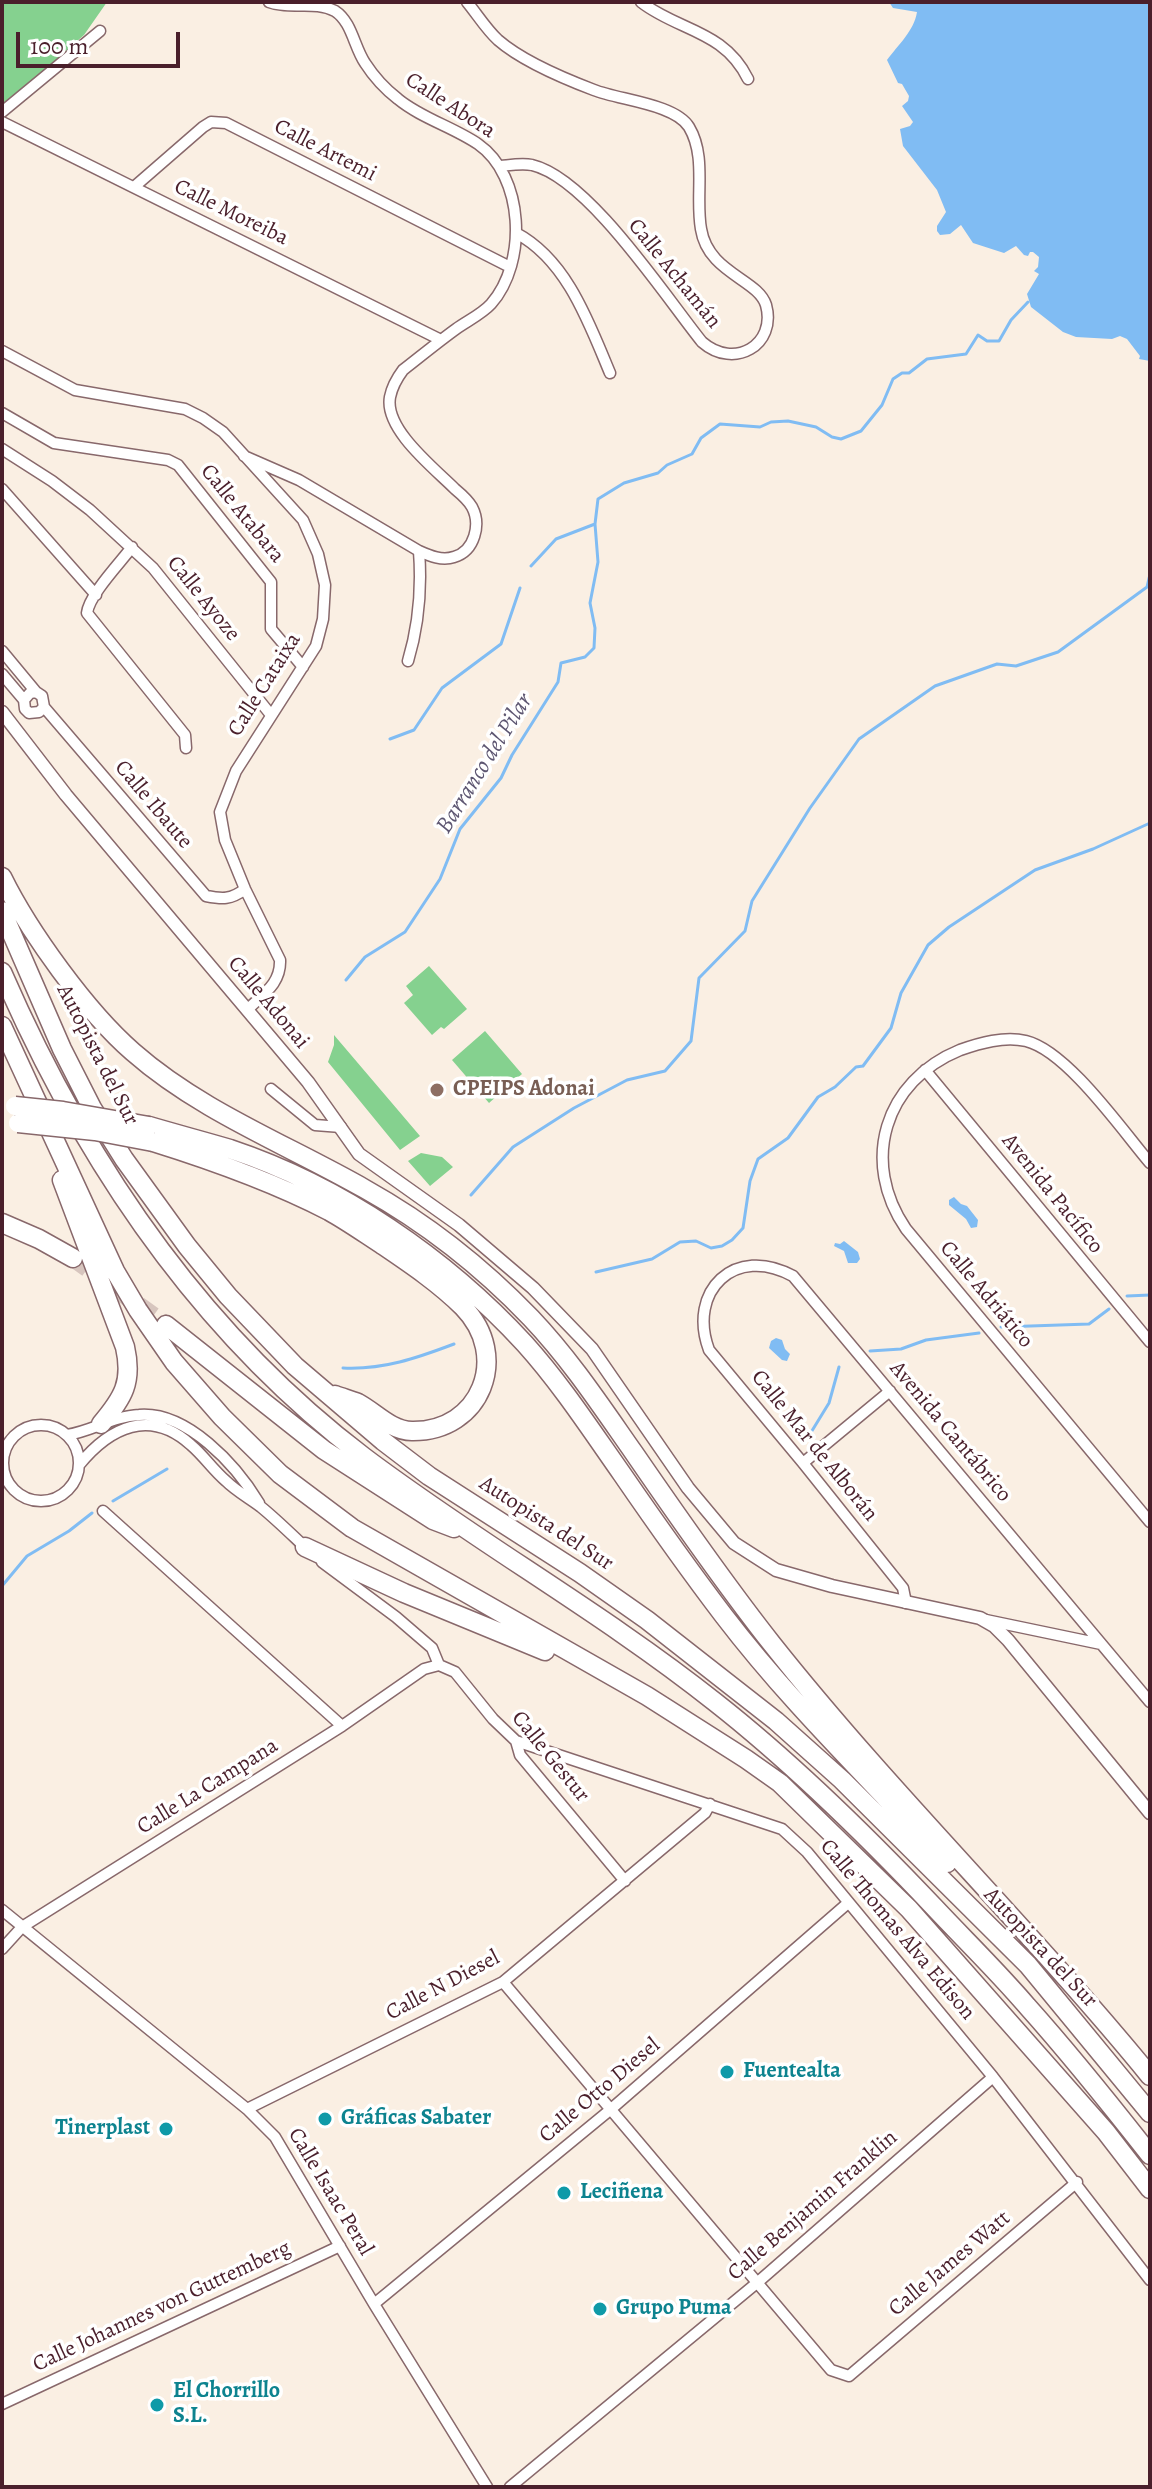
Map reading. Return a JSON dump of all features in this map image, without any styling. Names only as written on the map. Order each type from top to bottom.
[{"type":"highway","points":[[2,877],[25,919],[53,957],[91,1007],[133,1052],[193,1096],[369,1191],[431,1232],[491,1279],[532,1319],[576,1369],[772,1644],[864,1752],[1106,2022],[1150,2076]]},
{"type":"highway","name":"Autopista del Sur","points":[[2,911],[62,1049],[92,1108],[124,1159],[220,1286],[319,1389],[429,1476],[647,1620],[752,1701],[842,1780],[1028,1965],[1150,2113]]},
{"type":"highway","points":[[2,972],[31,1040],[115,1189],[208,1309],[246,1350],[322,1422],[365,1457],[633,1639],[718,1704],[832,1802],[1027,2005],[1150,2155]]},
{"type":"highway","points":[[2,1026],[115,1271],[174,1362],[222,1417],[280,1474],[352,1528],[647,1696],[780,1783],[909,1909],[1106,2132],[1150,2189]]},
{"type":"highway","points":[[31,1090],[129,1365],[123,1394],[101,1424]]},
{"type":"highway","points":[[9,1115],[95,1131],[151,1134],[232,1150],[337,1197],[381,1223],[478,1298],[525,1344],[579,1412],[725,1617],[760,1660],[818,1727],[1002,1923],[1028,1965]]},
{"type":"highway","points":[[151,1134],[331,1212],[411,1264],[462,1306],[479,1325],[488,1355],[483,1389],[464,1414],[445,1427],[409,1431],[390,1425],[358,1403],[319,1389]]},
{"type":"highway","points":[[2,1223],[73,1258]]},
{"type":"highway","points":[[166,1325],[324,1450],[433,1520],[478,1536]]},
{"type":"highway","points":[[305,1547],[647,1696]]},
{"type":"street","name":"Calle Abora","points":[[244,456],[299,480],[419,551],[438,559],[455,557],[467,550],[474,540],[477,520],[471,505],[401,434],[391,413],[389,400],[403,370],[490,305],[510,267],[516,233],[514,211],[501,166],[479,144],[400,101],[363,61],[346,23],[335,11],[322,6],[289,7],[269,2]]},
{"type":"street","name":"Calle Achamán","points":[[467,2],[494,37],[519,54],[594,90],[671,113],[688,125],[698,154],[701,231],[713,257],[728,273],[759,292],[766,305],[763,335],[751,349],[740,354],[730,356],[713,351],[702,342],[576,189],[533,166],[501,166]]},
{"type":"street","points":[[641,2],[723,47],[741,64],[748,79]]},
{"type":"street","points":[[2,112],[100,31]]},
{"type":"street","name":"Calle Moreiba","points":[[2,122],[441,340]]},
{"type":"street","name":"Calle Artemi","points":[[134,187],[203,127],[211,122],[226,123],[510,267]]},
{"type":"street","points":[[516,233],[533,242],[559,270],[584,312],[610,373]]},
{"type":"street","name":"Calle Cataixa","points":[[2,351],[75,390],[185,409],[223,432],[303,520],[318,554],[325,585],[323,619],[316,646],[236,771],[220,812],[225,840],[280,960],[281,972],[276,982],[247,1010]]},
{"type":"street","name":"Calle Atabara","points":[[2,413],[54,443],[168,460],[178,465],[271,582],[271,629],[303,667]]},
{"type":"street","name":"Calle Ayoze","points":[[2,449],[52,481],[132,547],[153,568],[271,715]]},
{"type":"street","points":[[2,489],[96,595]]},
{"type":"street","points":[[132,547],[87,608],[90,619],[185,735],[186,748]]},
{"type":"street","points":[[408,661],[417,632],[421,596],[419,551]]},
{"type":"street","points":[[2,651],[42,696],[44,707],[39,712],[29,713],[24,700],[2,674]]},
{"type":"street","points":[[24,700],[30,693],[36,692]]},
{"type":"street","name":"Calle Ibaute","points":[[44,707],[206,896],[223,900],[245,889]]},
{"type":"street","name":"Calle Adonai","points":[[2,712],[66,795],[308,1082],[359,1154],[459,1225],[533,1288],[592,1349],[688,1488],[734,1543],[776,1570],[980,1618]]},
{"type":"street","name":"Calle Adriático","points":[[1150,1163],[1068,1065],[1026,1041],[982,1041],[925,1070],[898,1099],[885,1130],[881,1167],[894,1213],[1150,1522]]},
{"type":"street","name":"Avenida Pacífico","points":[[925,1070],[1150,1342]]},
{"type":"street","points":[[271,1089],[315,1125],[341,1127]]},
{"type":"street","name":"Avenida Cantábrico","points":[[702,1310],[719,1280],[733,1270],[749,1265],[778,1268],[793,1276],[1150,1702]]},
{"type":"street","name":"Calle Mar de Alborán","points":[[702,1310],[701,1331],[709,1350],[903,1588],[906,1603]]},
{"type":"street","points":[[803,1463],[890,1391]]},
{"type":"street","points":[[67,1435],[137,1415],[157,1415],[176,1421],[197,1432],[249,1487],[262,1508]]},
{"type":"street","points":[[35,1425],[52,1426],[67,1435],[76,1449],[79,1465],[75,1481],[63,1495],[47,1502],[30,1501],[15,1492],[5,1478],[2,1461],[7,1444],[19,1431],[35,1425]]},
{"type":"street","points":[[79,1465],[96,1444],[115,1432],[133,1426],[151,1426],[170,1431],[190,1444],[227,1483],[262,1508]]},
{"type":"street","name":"Calle Gestur","points":[[262,1508],[305,1547],[432,1648],[439,1665],[455,1672],[493,1719],[516,1741],[520,1755],[625,1881]]},
{"type":"street","points":[[103,1511],[342,1726]]},
{"type":"street","points":[[1072,1637],[1077,1624],[1076,1613]]},
{"type":"street","points":[[980,1618],[1101,1644]]},
{"type":"street","points":[[980,1618],[994,1626],[1012,1645],[1150,1813]]},
{"type":"street","points":[[1012,1645],[1025,1628]]},
{"type":"street","name":"Calle La Campana","points":[[2,1949],[22,1927],[342,1726],[424,1669],[439,1665]]},
{"type":"street","name":"Calle Thomas Alva Edison","points":[[516,1741],[782,1829],[807,1852],[993,2077],[1150,2280]]},
{"type":"street","name":"Calle N Diesel","points":[[247,2109],[503,1982],[705,1813],[710,1804]]},
{"type":"street","name":"Calle Otto Diesel","points":[[374,2304],[610,2110],[848,1903]]},
{"type":"street","name":"Calle Isaac Peral","points":[[2,1910],[247,2109],[275,2137],[487,2487]]},
{"type":"street","points":[[503,1982],[758,2282]]},
{"type":"street","name":"Calle Benjamin Franklin","points":[[510,2487],[758,2282],[993,2077]]},
{"type":"street","name":"Calle James Watt","points":[[758,2282],[831,2370],[849,2376],[1077,2182]]},
{"type":"street","name":"Calle Johannes von Guttemberg","points":[[2,2404],[340,2246]]},
{"type":"green space","points":[[2,2],[107,2],[84,35],[2,108]]},
{"type":"green space","points":[[429,966],[467,1009],[432,1035],[404,1003],[413,995],[406,986]]},
{"type":"green space","points":[[485,1031],[522,1074],[489,1103],[452,1060]]},
{"type":"green space","points":[[334,1035],[420,1136],[400,1150],[328,1062]]},
{"type":"green space","points":[[421,1153],[442,1157],[453,1167],[430,1186],[408,1161]]},
{"type":"water","points":[[889,2],[1150,2],[1150,361],[1139,359],[1140,356],[1127,339],[1120,336],[1112,339],[1076,337],[1063,332],[1031,307],[1027,294],[1039,274],[1034,271],[1038,267],[1039,257],[1033,252],[1024,255],[1016,246],[1004,253],[973,243],[961,225],[950,234],[940,235],[937,231],[946,212],[937,190],[903,146],[900,129],[913,122],[902,106],[909,96],[902,84],[898,83],[887,60],[909,32],[917,12],[893,8]]},
{"type":"water","points":[[954,1197],[967,1206],[978,1220],[977,1227],[971,1228],[966,1219],[949,1205],[949,1200]]},
{"type":"water","points":[[844,1241],[858,1252],[860,1259],[857,1263],[848,1263],[844,1251],[834,1246]]},
{"type":"water","points":[[776,1338],[782,1340],[790,1354],[787,1361],[769,1348]]},
{"type":"waterway","name":"Barranco del Pilar","points":[[346,980],[365,957],[405,932],[440,879],[460,829],[501,778],[558,682],[561,663],[585,657],[594,648],[595,628],[590,603],[598,562],[595,524],[598,499],[624,483],[658,473],[667,465],[692,454],[701,438],[720,424],[760,427],[771,422],[788,421],[816,427],[841,439],[861,431],[882,405],[893,379],[902,373],[909,373],[927,359],[966,354],[978,335],[987,341],[999,341],[1011,320],[1028,302]]},
{"type":"waterway","points":[[531,566],[556,539],[595,524]]},
{"type":"waterway","points":[[471,1195],[513,1147],[574,1108],[627,1080],[665,1071],[691,1041],[699,978],[745,931],[752,901],[810,808],[859,739],[935,686],[997,664],[1016,666],[1058,652],[1147,587],[1150,574]]},
{"type":"waterway","points":[[390,739],[414,730],[442,688],[501,644],[520,588]]},
{"type":"waterway","points":[[596,1272],[652,1259],[680,1242],[696,1241],[711,1248],[732,1240],[743,1228],[750,1181],[758,1159],[788,1138],[818,1097],[835,1087],[856,1067],[863,1066],[891,1028],[901,993],[928,945],[949,927],[1035,870],[1093,849],[1150,823]]},
{"type":"waterway","points":[[1127,1296],[1150,1295]]},
{"type":"waterway","points":[[1001,1327],[1089,1324],[1109,1309]]},
{"type":"waterway","points":[[870,1351],[901,1349],[926,1340],[979,1333]]},
{"type":"waterway","points":[[343,1368],[386,1365],[454,1344]]},
{"type":"waterway","points":[[810,1434],[829,1403],[839,1367]]},
{"type":"waterway","points":[[113,1501],[167,1469]]},
{"type":"waterway","points":[[2,1586],[27,1556],[92,1513]]},
{"type":"tunnel","points":[[73,1258],[166,1325]]},
{"type":"place","name":"CPEIPS Adonai","points":[[437,1090]]},
{"type":"place","name":"Fuentealta","points":[[727,2072]]},
{"type":"place","name":"Gráficas Sabater","points":[[325,2119]]},
{"type":"place","name":"Tinerplast","points":[[166,2129]]},
{"type":"place","name":"Leciñena","points":[[564,2193]]},
{"type":"place","name":"Grupo Puma","points":[[600,2309]]},
{"type":"place","name":"El Chorrillo S.L.","points":[[157,2405]]}]
